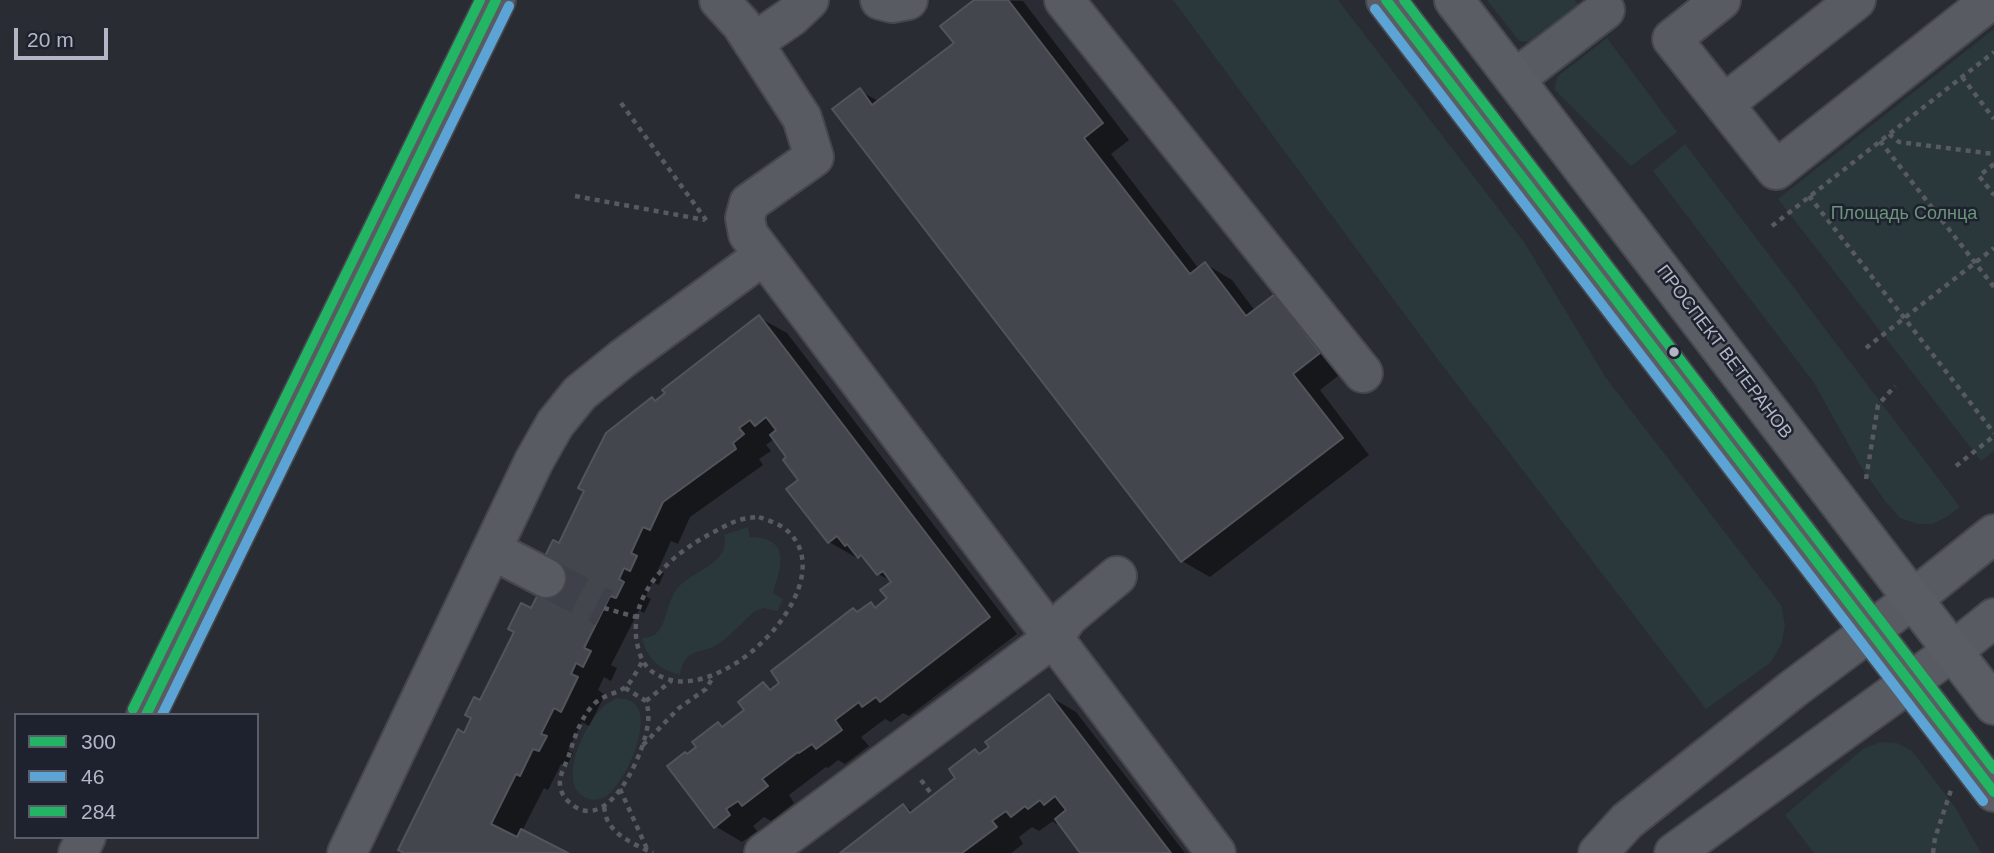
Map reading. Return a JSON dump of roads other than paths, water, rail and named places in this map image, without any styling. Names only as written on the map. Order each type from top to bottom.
[{"type":"main road","points":[[1386,0],[1994,792]]},
{"type":"main road","name":"ПРОСПЕКТ ВЕТЕРАНОВ","points":[[1454,0],[1994,705]]},
{"type":"street","points":[[147,713],[496,0]]},
{"type":"street","points":[[719,0],[741,24],[802,118],[814,157],[749,204],[745,218],[752,263],[1054,638],[1216,853]]},
{"type":"street","points":[[753,43],[791,17],[809,0]]},
{"type":"street","points":[[880,0],[892,4],[908,0]]},
{"type":"street","points":[[1064,0],[1363,373]]},
{"type":"street","points":[[1721,0],[1672,39],[1776,170],[1991,0]]},
{"type":"street","points":[[1724,104],[1856,0]]},
{"type":"street","points":[[1515,79],[1605,10]]},
{"type":"street","points":[[347,853],[534,461],[555,424],[580,393],[752,263]]},
{"type":"street","points":[[1598,853],[1627,821],[1994,534]]},
{"type":"street","points":[[492,551],[546,578]]},
{"type":"street","points":[[764,853],[1054,638],[1068,617],[1117,576]]},
{"type":"street","points":[[1674,853],[1953,651],[1994,618]]},
{"type":"tunnel","points":[[546,578],[604,608]]},
{"type":"park label","name":"Площадь Солнца","points":[[1904,214]]}]
